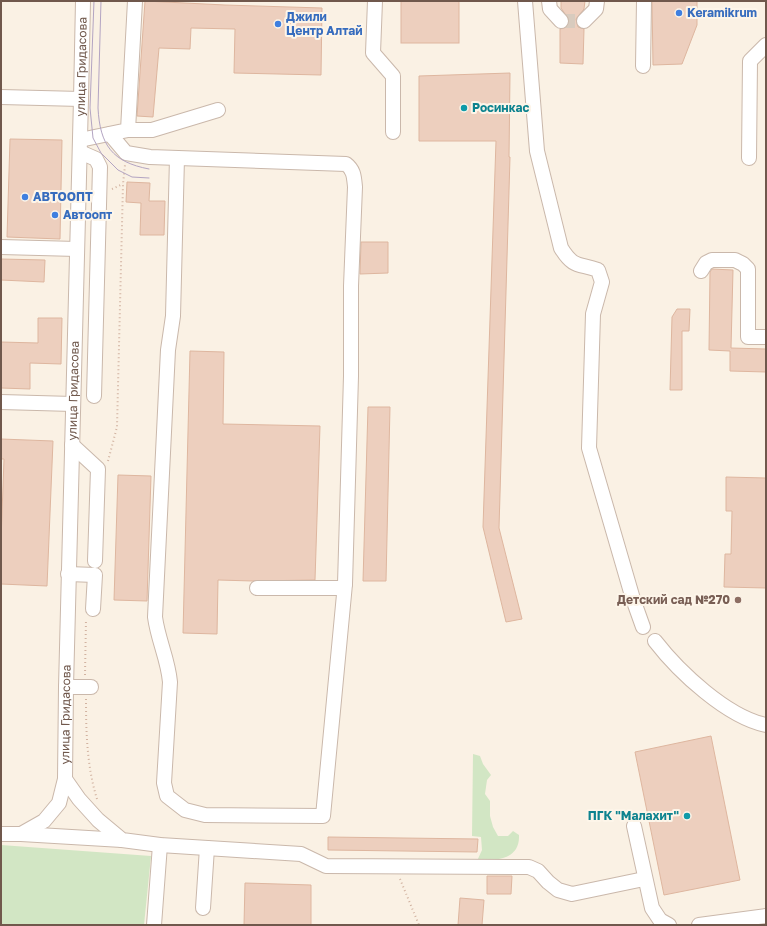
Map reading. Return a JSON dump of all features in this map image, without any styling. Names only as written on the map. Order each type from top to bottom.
[{"type":"street","name":"улица Гридасова","points":[[1,834],[21,834],[44,821],[59,802],[65,779],[68,574],[82,99],[83,1]]},
{"type":"street","points":[[128,130],[135,1]]},
{"type":"street","points":[[375,1],[373,52],[393,76],[393,132]]},
{"type":"street","points":[[525,1],[537,151],[561,248],[568,259],[577,265],[598,270],[602,282],[593,314],[589,448],[631,592],[643,627]]},
{"type":"street","points":[[549,1],[550,8],[560,21]]},
{"type":"street","points":[[584,21],[596,9],[598,1]]},
{"type":"street","points":[[643,66],[644,1]]},
{"type":"street","points":[[749,158],[750,60],[766,45]]},
{"type":"street","points":[[1,97],[82,99]]},
{"type":"street","points":[[94,396],[100,167],[96,159],[80,146],[110,134],[128,130],[152,130],[218,110]]},
{"type":"street","points":[[110,134],[126,153],[150,157],[346,164],[351,167],[354,174],[355,187],[351,286],[351,376],[345,584],[323,816],[205,815],[185,810],[167,796],[164,784],[170,682],[168,666],[157,632],[156,617],[168,350],[173,316],[177,158]]},
{"type":"street","points":[[78,227],[98,228]]},
{"type":"street","points":[[1,247],[77,249]]},
{"type":"street","points":[[701,271],[706,263],[712,260],[735,260],[743,264],[748,269],[748,337],[766,337]]},
{"type":"street","points":[[77,280],[96,280]]},
{"type":"street","points":[[1,402],[73,404]]},
{"type":"street","points":[[72,445],[98,469],[95,561]]},
{"type":"street","points":[[68,574],[95,575],[93,609]]},
{"type":"street","points":[[257,588],[327,589],[342,588],[345,584]]},
{"type":"street","points":[[655,641],[666,656],[708,695],[736,713],[766,725]]},
{"type":"street","points":[[66,687],[88,687]]},
{"type":"street","name":"улица Гридасова","points":[[65,779],[79,799],[98,820],[122,840]]},
{"type":"street","points":[[634,826],[644,879],[652,908],[660,920],[669,925]]},
{"type":"street","points":[[21,834],[122,840],[160,845],[301,854],[326,866],[529,867],[538,871],[558,890],[572,894],[644,879]]},
{"type":"street","points":[[154,925],[160,845]]},
{"type":"street","points":[[203,908],[207,848]]},
{"type":"street","points":[[699,925],[766,916]]},
{"type":"path","points":[[108,462],[117,427],[123,184],[126,153]]},
{"type":"path","points":[[93,609],[86,616],[88,687],[86,728],[90,771],[98,803]]},
{"type":"path","points":[[395,867],[419,925]]},
{"type":"green space","points":[[473,754],[480,756],[483,764],[491,775],[487,780],[485,794],[490,801],[490,816],[493,827],[498,836],[508,836],[513,831],[519,835],[516,849],[506,857],[499,859],[477,861],[482,850],[481,837],[472,836]]},
{"type":"green space","points":[[1,845],[151,856],[144,925],[1,925]]},
{"type":"building","points":[[145,1],[322,8],[321,75],[234,73],[235,29],[191,28],[190,49],[159,48],[153,117],[137,116]]},
{"type":"building","points":[[401,1],[459,1],[459,43],[401,43]]},
{"type":"building","points":[[561,1],[585,1],[584,9],[576,19],[578,27],[584,29],[583,64],[560,63],[560,29],[567,27],[569,20],[561,8]]},
{"type":"building","points":[[652,1],[697,1],[697,25],[682,64],[653,65]]},
{"type":"building","points":[[510,73],[510,157],[499,528],[522,619],[506,622],[483,527],[496,141],[419,141],[419,76]]},
{"type":"building","name":"АВТООПТ","points":[[10,139],[62,140],[60,239],[7,237]]},
{"type":"building","points":[[127,182],[150,183],[149,201],[165,201],[164,235],[140,235],[141,203],[126,202]]},
{"type":"building","points":[[361,242],[388,242],[388,273],[360,274]]},
{"type":"building","points":[[1,259],[45,260],[44,282],[1,280]]},
{"type":"building","points":[[712,269],[733,270],[731,348],[766,349],[766,372],[730,371],[730,351],[709,350],[710,272]]},
{"type":"building","points":[[677,309],[690,309],[689,331],[682,331],[682,390],[670,390],[672,317]]},
{"type":"building","points":[[38,318],[62,318],[61,364],[30,363],[30,389],[1,388],[1,342],[38,343]]},
{"type":"building","points":[[190,351],[224,352],[223,424],[320,426],[315,580],[218,580],[217,634],[183,633]]},
{"type":"building","points":[[368,407],[390,407],[386,581],[363,581]]},
{"type":"building","points":[[1,439],[53,441],[47,586],[1,584],[4,459],[1,459]]},
{"type":"building","points":[[118,475],[151,476],[147,601],[114,600]]},
{"type":"building","points":[[726,477],[766,478],[766,588],[724,587],[725,554],[731,554],[732,511],[726,511]]},
{"type":"building","name":"ПГК \"Малахит\"","points":[[711,736],[740,880],[664,895],[635,752]]},
{"type":"building","points":[[328,837],[478,839],[477,852],[328,850]]},
{"type":"building","points":[[487,876],[512,876],[511,894],[487,894]]},
{"type":"building","points":[[245,883],[311,885],[311,925],[244,925]]},
{"type":"building","points":[[460,898],[484,900],[482,925],[458,925]]},
{"type":"tunnel","points":[[561,21],[584,21]]},
{"type":"tram line","points":[[94,1],[90,108],[93,138],[101,153],[118,170],[132,177],[149,178]]},
{"type":"tram line","points":[[101,1],[98,108],[102,132],[105,142],[110,150],[117,156],[126,162],[149,169]]},
{"type":"place","name":"Keramikrum","points":[[679,13]]},
{"type":"place","name":"Джили Центр Алтай","points":[[278,24]]},
{"type":"place","name":"Росинкас","points":[[464,108]]},
{"type":"place","name":"АВТООПТ","points":[[25,197]]},
{"type":"place","name":"Автоопт","points":[[55,215]]},
{"type":"place","name":"Детский сад №270","points":[[738,600]]},
{"type":"place","name":"ПГК \"Малахит\"","points":[[687,816]]}]
